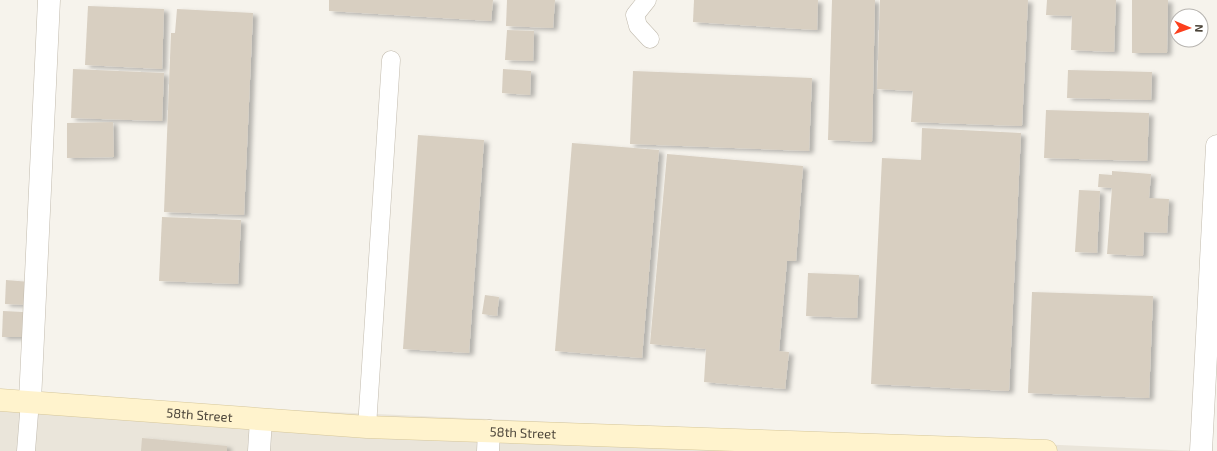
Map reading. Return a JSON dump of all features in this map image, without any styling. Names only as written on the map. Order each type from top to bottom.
[{"type":"main road","name":"58th Street","points":[[0,400],[30,401],[366,427],[488,441],[1046,451]]},
{"type":"street","points":[[30,401],[49,0]]},
{"type":"street","points":[[1201,451],[1215,226],[1217,146]]},
{"type":"street","points":[[259,451],[261,420]]},
{"type":"lane","points":[[647,0],[635,15],[638,26],[650,39]]},
{"type":"lane","points":[[366,427],[391,60]]},
{"type":"lane","points":[[26,451],[30,401]]},
{"type":"shaded area","points":[[0,397],[1193,451],[0,451]]},
{"type":"building","points":[[329,0],[493,0],[491,21],[329,11]]},
{"type":"building","points":[[507,0],[555,0],[553,28],[506,26]]},
{"type":"building","points":[[694,0],[818,0],[817,30],[693,22]]},
{"type":"building","points":[[832,0],[875,0],[872,142],[828,140]]},
{"type":"building","points":[[880,0],[1028,0],[1022,126],[911,122],[913,91],[877,89]]},
{"type":"building","points":[[1047,0],[1116,0],[1114,52],[1071,50],[1072,16],[1046,15]]},
{"type":"building","points":[[1132,0],[1168,0],[1167,53],[1132,53]]},
{"type":"building","points":[[88,6],[164,9],[162,69],[85,65]]},
{"type":"building","points":[[177,9],[253,13],[244,215],[164,212],[171,33],[175,33]]},
{"type":"building","points":[[507,30],[534,31],[533,61],[505,60]]},
{"type":"building","points":[[73,69],[164,73],[162,121],[71,118]]},
{"type":"building","points":[[503,69],[531,71],[530,95],[502,93]]},
{"type":"building","points":[[1068,70],[1152,72],[1151,100],[1067,98]]},
{"type":"building","points":[[633,71],[812,78],[809,151],[630,144]]},
{"type":"building","points":[[1046,110],[1149,113],[1147,161],[1044,158]]},
{"type":"building","points":[[113,122],[114,157],[67,158],[67,123]]},
{"type":"building","points":[[922,128],[1021,133],[1009,391],[871,384],[882,158],[921,160]]},
{"type":"building","points":[[418,135],[484,140],[469,353],[403,349]]},
{"type":"building","points":[[572,143],[659,150],[642,358],[555,351]]},
{"type":"building","points":[[667,154],[803,166],[796,261],[787,261],[779,351],[789,352],[785,389],[704,382],[706,349],[650,344]]},
{"type":"building","points":[[1112,171],[1151,174],[1149,198],[1169,199],[1167,233],[1144,232],[1143,256],[1107,254],[1112,188],[1098,187],[1099,174],[1112,175]]},
{"type":"building","points":[[1079,190],[1100,191],[1097,253],[1075,252]]},
{"type":"building","points":[[162,217],[241,220],[238,284],[159,281]]},
{"type":"building","points":[[808,273],[859,275],[857,318],[806,316]]},
{"type":"building","points":[[6,280],[30,282],[29,305],[5,304]]},
{"type":"building","points":[[1032,292],[1153,296],[1149,398],[1028,393]]},
{"type":"building","points":[[485,295],[499,297],[497,316],[482,314]]},
{"type":"building","points":[[3,311],[23,312],[22,337],[2,337]]},
{"type":"building","points":[[142,438],[227,446],[227,451],[141,451]]}]
